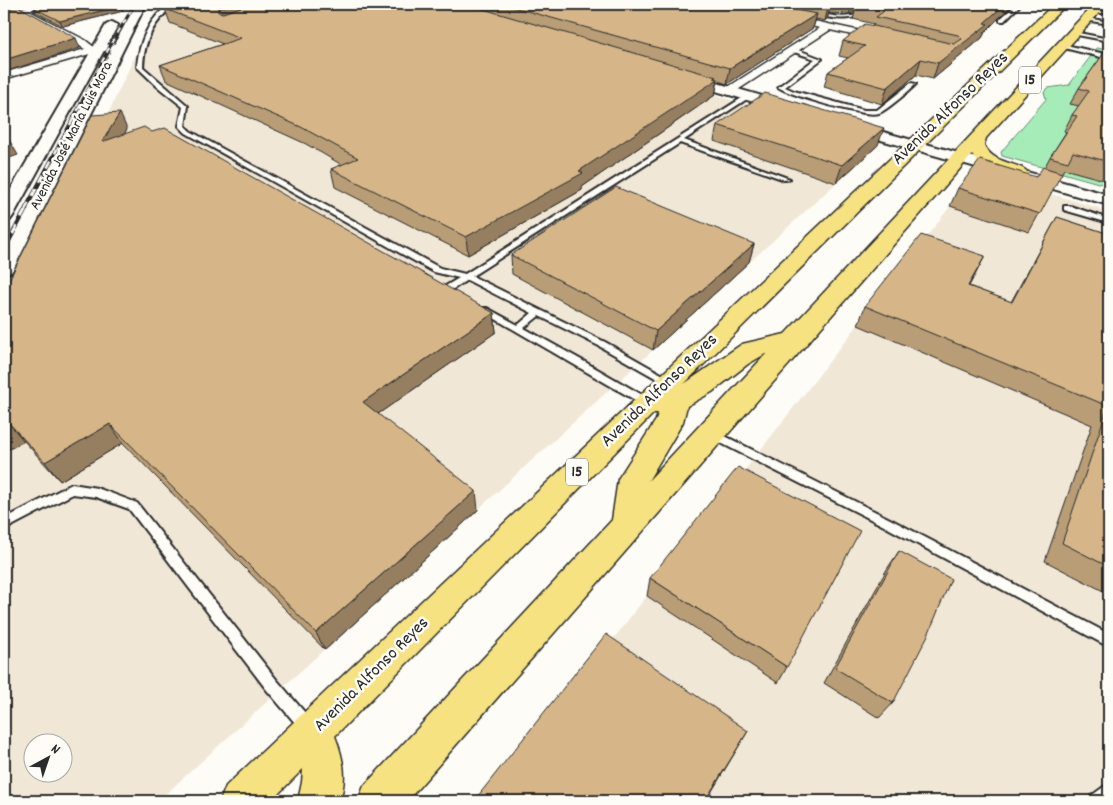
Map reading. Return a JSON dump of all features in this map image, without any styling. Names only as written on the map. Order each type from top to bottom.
[{"type":"highway","name":"Avenida Alfonso Reyes","points":[[241,801],[664,395],[913,144],[1061,4]]},
{"type":"highway","name":"Avenida Alfonso Reyes","points":[[379,801],[969,147],[1074,33],[1098,12]]},
{"type":"highway","points":[[969,147],[975,145],[982,156],[1002,168],[1020,174]]},
{"type":"highway","points":[[627,527],[633,479],[669,422],[664,395],[708,382],[753,349],[796,340]]},
{"type":"highway","points":[[313,733],[322,754],[325,771],[319,801]]},
{"type":"street","points":[[10,4],[96,49]]},
{"type":"street","points":[[4,15],[49,4]]},
{"type":"street","name":"Avenida José María Luis Mora","points":[[4,268],[141,4]]},
{"type":"street","name":"Avenida José María Luis Mora","points":[[4,216],[96,49],[118,16]]},
{"type":"street","points":[[782,18],[892,40]]},
{"type":"street","points":[[729,91],[828,27]]},
{"type":"street","points":[[4,76],[96,49],[118,46]]},
{"type":"street","points":[[672,74],[804,113]]},
{"type":"street","points":[[838,113],[913,144],[969,147]]},
{"type":"street","points":[[1020,174],[1109,200]]},
{"type":"lane","points":[[173,4],[158,16],[142,48],[140,67],[150,78],[186,107],[182,126],[196,138],[437,270],[467,277],[539,312],[664,395]]},
{"type":"lane","points":[[817,4],[810,10],[844,19],[854,18],[880,4]]},
{"type":"lane","points":[[1002,20],[1019,4]]},
{"type":"lane","points":[[1098,12],[1109,23]]},
{"type":"lane","points":[[828,27],[844,19]]},
{"type":"lane","points":[[1074,33],[1109,40]]},
{"type":"lane","points":[[1062,46],[1109,57]]},
{"type":"lane","points":[[793,50],[819,58],[784,84],[782,89],[838,113],[876,113],[913,84]]},
{"type":"lane","points":[[437,270],[451,292],[467,277],[748,96]]},
{"type":"lane","points":[[680,141],[787,179]]},
{"type":"lane","points":[[1067,208],[1109,221]]},
{"type":"lane","points":[[478,307],[582,364],[664,395]]},
{"type":"lane","points":[[518,329],[539,312]]},
{"type":"lane","points":[[712,434],[854,505],[1109,641]]},
{"type":"lane","points":[[4,525],[72,489],[97,493],[133,506],[271,684],[313,733]]},
{"type":"lane","points":[[1096,801],[1109,791]]},
{"type":"shaded area","points":[[159,4],[417,4],[878,145],[158,801],[4,801],[4,338]]},
{"type":"shaded area","points":[[977,172],[1109,211],[1109,801],[487,801]]},
{"type":"green space","points":[[1097,48],[1109,50],[1109,186],[1002,156],[1001,152],[1046,99],[1044,92],[1048,88],[1069,85]]},
{"type":"building","points":[[50,4],[117,4],[121,6],[60,21],[34,8]]},
{"type":"building","points":[[184,4],[231,4],[218,8],[218,12],[223,13],[250,4],[466,4],[718,79],[579,171],[583,173],[466,237],[331,169],[358,158],[301,127],[160,65],[241,38],[165,9]]},
{"type":"building","points":[[502,4],[762,4],[817,14],[730,68]]},
{"type":"building","points":[[811,4],[824,4],[831,5],[828,7]]},
{"type":"building","points":[[1005,4],[984,23],[988,24],[938,63],[921,59],[887,88],[828,72],[865,46],[843,41],[865,24],[954,44],[962,39],[958,35],[876,17],[884,11],[857,5]]},
{"type":"building","points":[[18,6],[76,38],[4,60],[4,10]]},
{"type":"building","points":[[1109,46],[1109,162],[1073,152],[1068,162],[1050,157],[1077,116],[1072,115],[1089,91],[1079,88]]},
{"type":"building","points":[[765,93],[884,128],[842,165],[717,125]]},
{"type":"building","points":[[120,113],[102,142],[144,127],[152,132],[165,128],[494,313],[363,402],[476,491],[316,633],[110,424],[45,462],[8,422],[4,424],[4,290],[92,115]]},
{"type":"building","points":[[980,160],[1036,177],[1043,167],[1062,173],[1040,214],[958,188]]},
{"type":"building","points":[[616,187],[754,244],[656,331],[511,255]]},
{"type":"building","points":[[1057,217],[1109,234],[1109,567],[1062,543],[1108,406],[865,306],[921,235],[985,256],[968,286],[1012,302]]},
{"type":"building","points":[[738,467],[860,531],[787,667],[650,578]]},
{"type":"building","points":[[899,551],[951,579],[928,635],[893,703],[835,668]]},
{"type":"building","points":[[606,634],[748,731],[705,801],[474,801]]},
{"type":"railway","points":[[87,92],[111,44],[135,4]]},
{"type":"railway","points":[[25,210],[88,91]]},
{"type":"railway","points":[[4,250],[26,209]]}]
